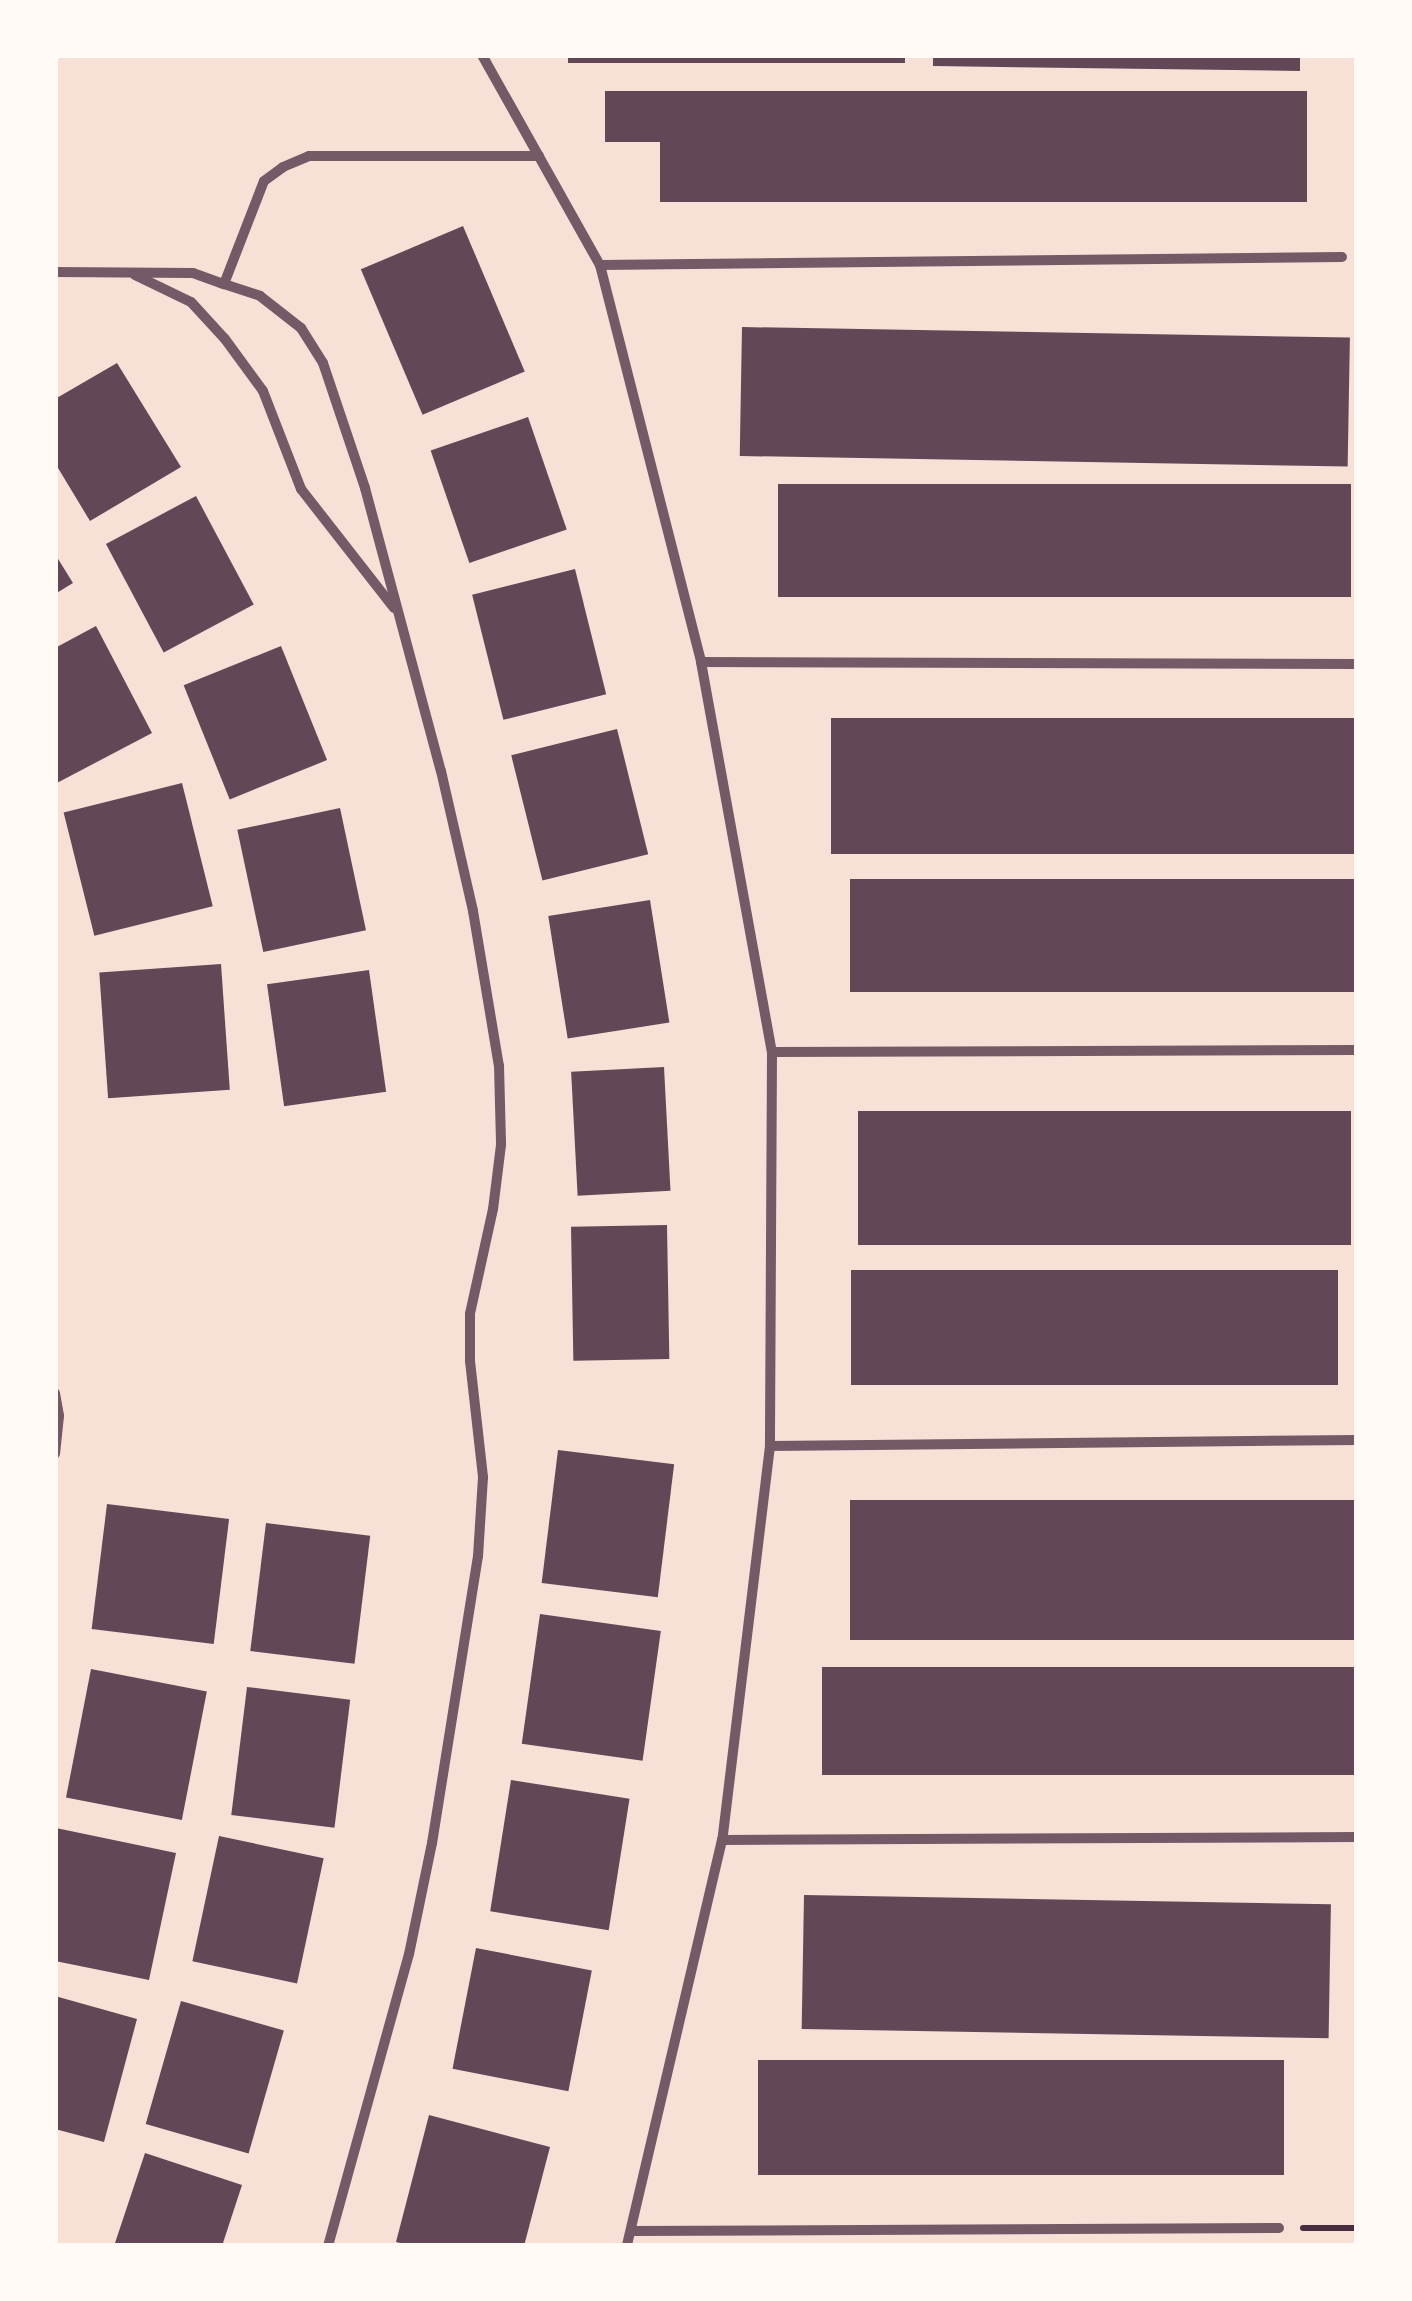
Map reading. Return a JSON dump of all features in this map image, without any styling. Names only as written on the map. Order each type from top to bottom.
[{"type":"street","points":[[482,55],[600,264],[702,662],[772,1052],[770,1446],[722,1840],[627,2246]]},
{"type":"street","points":[[224,284],[264,181],[284,166],[308,156],[539,156]]},
{"type":"street","points":[[600,264],[1342,257]]},
{"type":"street","points":[[55,272],[193,273],[260,296],[302,328],[323,363],[366,488],[473,911],[499,1066],[501,1145],[493,1209],[470,1314],[470,1361],[484,1477],[478,1556],[412,1936],[328,2246]]},
{"type":"street","points":[[133,274],[191,302],[225,339],[263,390],[302,489],[398,612]]},
{"type":"street","points":[[702,662],[1357,664]]},
{"type":"street","points":[[772,1052],[1357,1050]]},
{"type":"street","points":[[55,1393],[59,1416],[55,1454]]},
{"type":"street","points":[[770,1446],[1357,1440]]},
{"type":"street","points":[[722,1840],[1357,1837]]},
{"type":"street","points":[[632,2231],[1279,2228]]},
{"type":"path","points":[[1279,2228],[1357,2228]]},
{"type":"building","points":[[568,55],[905,55],[905,63],[568,63]]},
{"type":"building","points":[[933,55],[1300,55],[1300,71],[933,66]]},
{"type":"building","points":[[605,91],[1307,91],[1307,202],[660,202],[660,142],[605,142]]},
{"type":"building","points":[[463,226],[525,371],[423,415],[361,269]]},
{"type":"building","points":[[742,327],[1350,338],[1348,467],[740,456]]},
{"type":"building","points":[[117,363],[181,467],[90,521],[55,463],[55,399]]},
{"type":"building","points":[[528,417],[567,530],[469,563],[431,451]]},
{"type":"building","points":[[778,484],[1351,484],[1351,597],[778,597]]},
{"type":"building","points":[[196,496],[254,605],[164,652],[106,544]]},
{"type":"building","points":[[55,554],[73,583],[55,594]]},
{"type":"building","points":[[575,569],[606,694],[503,720],[472,595]]},
{"type":"building","points":[[96,626],[152,733],[55,784],[55,648]]},
{"type":"building","points":[[281,646],[327,760],[230,799],[184,685]]},
{"type":"building","points":[[831,718],[1357,718],[1357,854],[831,854]]},
{"type":"building","points":[[617,729],[648,854],[542,881],[511,755]]},
{"type":"building","points":[[182,783],[213,906],[94,936],[64,813]]},
{"type":"building","points":[[340,808],[366,930],[263,952],[237,830]]},
{"type":"building","points":[[850,879],[1357,879],[1357,992],[850,992]]},
{"type":"building","points":[[650,900],[669,1022],[568,1039],[548,916]]},
{"type":"building","points":[[221,964],[230,1090],[108,1098],[99,973]]},
{"type":"building","points":[[369,970],[386,1092],[284,1106],[267,984]]},
{"type":"building","points":[[664,1067],[670,1191],[578,1196],[571,1072]]},
{"type":"building","points":[[858,1111],[1351,1111],[1351,1245],[858,1245]]},
{"type":"building","points":[[667,1225],[669,1359],[573,1361],[571,1227]]},
{"type":"building","points":[[851,1270],[1338,1270],[1338,1385],[851,1385]]},
{"type":"building","points":[[558,1450],[674,1464],[658,1597],[542,1583]]},
{"type":"building","points":[[850,1500],[1357,1500],[1357,1640],[850,1640]]},
{"type":"building","points":[[107,1504],[229,1519],[214,1644],[92,1629]]},
{"type":"building","points":[[266,1523],[370,1536],[354,1664],[250,1651]]},
{"type":"building","points":[[540,1614],[661,1631],[643,1761],[522,1744]]},
{"type":"building","points":[[822,1667],[1357,1667],[1357,1775],[822,1775]]},
{"type":"building","points":[[91,1669],[207,1692],[182,1820],[66,1798]]},
{"type":"building","points":[[247,1687],[350,1700],[335,1828],[231,1815]]},
{"type":"building","points":[[511,1780],[630,1799],[609,1930],[490,1911]]},
{"type":"building","points":[[56,1828],[176,1853],[149,1980],[55,1961]]},
{"type":"building","points":[[219,1836],[324,1858],[297,1983],[192,1961]]},
{"type":"building","points":[[804,1895],[1331,1904],[1329,2038],[802,2029]]},
{"type":"building","points":[[476,1948],[592,1971],[568,2091],[453,2069]]},
{"type":"building","points":[[55,1996],[137,2019],[104,2142],[55,2129]]},
{"type":"building","points":[[181,2001],[284,2030],[249,2154],[146,2124]]},
{"type":"building","points":[[758,2060],[1284,2060],[1284,2175],[758,2175]]},
{"type":"building","points":[[429,2115],[550,2147],[524,2246],[412,2246],[396,2242]]},
{"type":"building","points":[[145,2153],[242,2185],[222,2246],[114,2246]]}]
